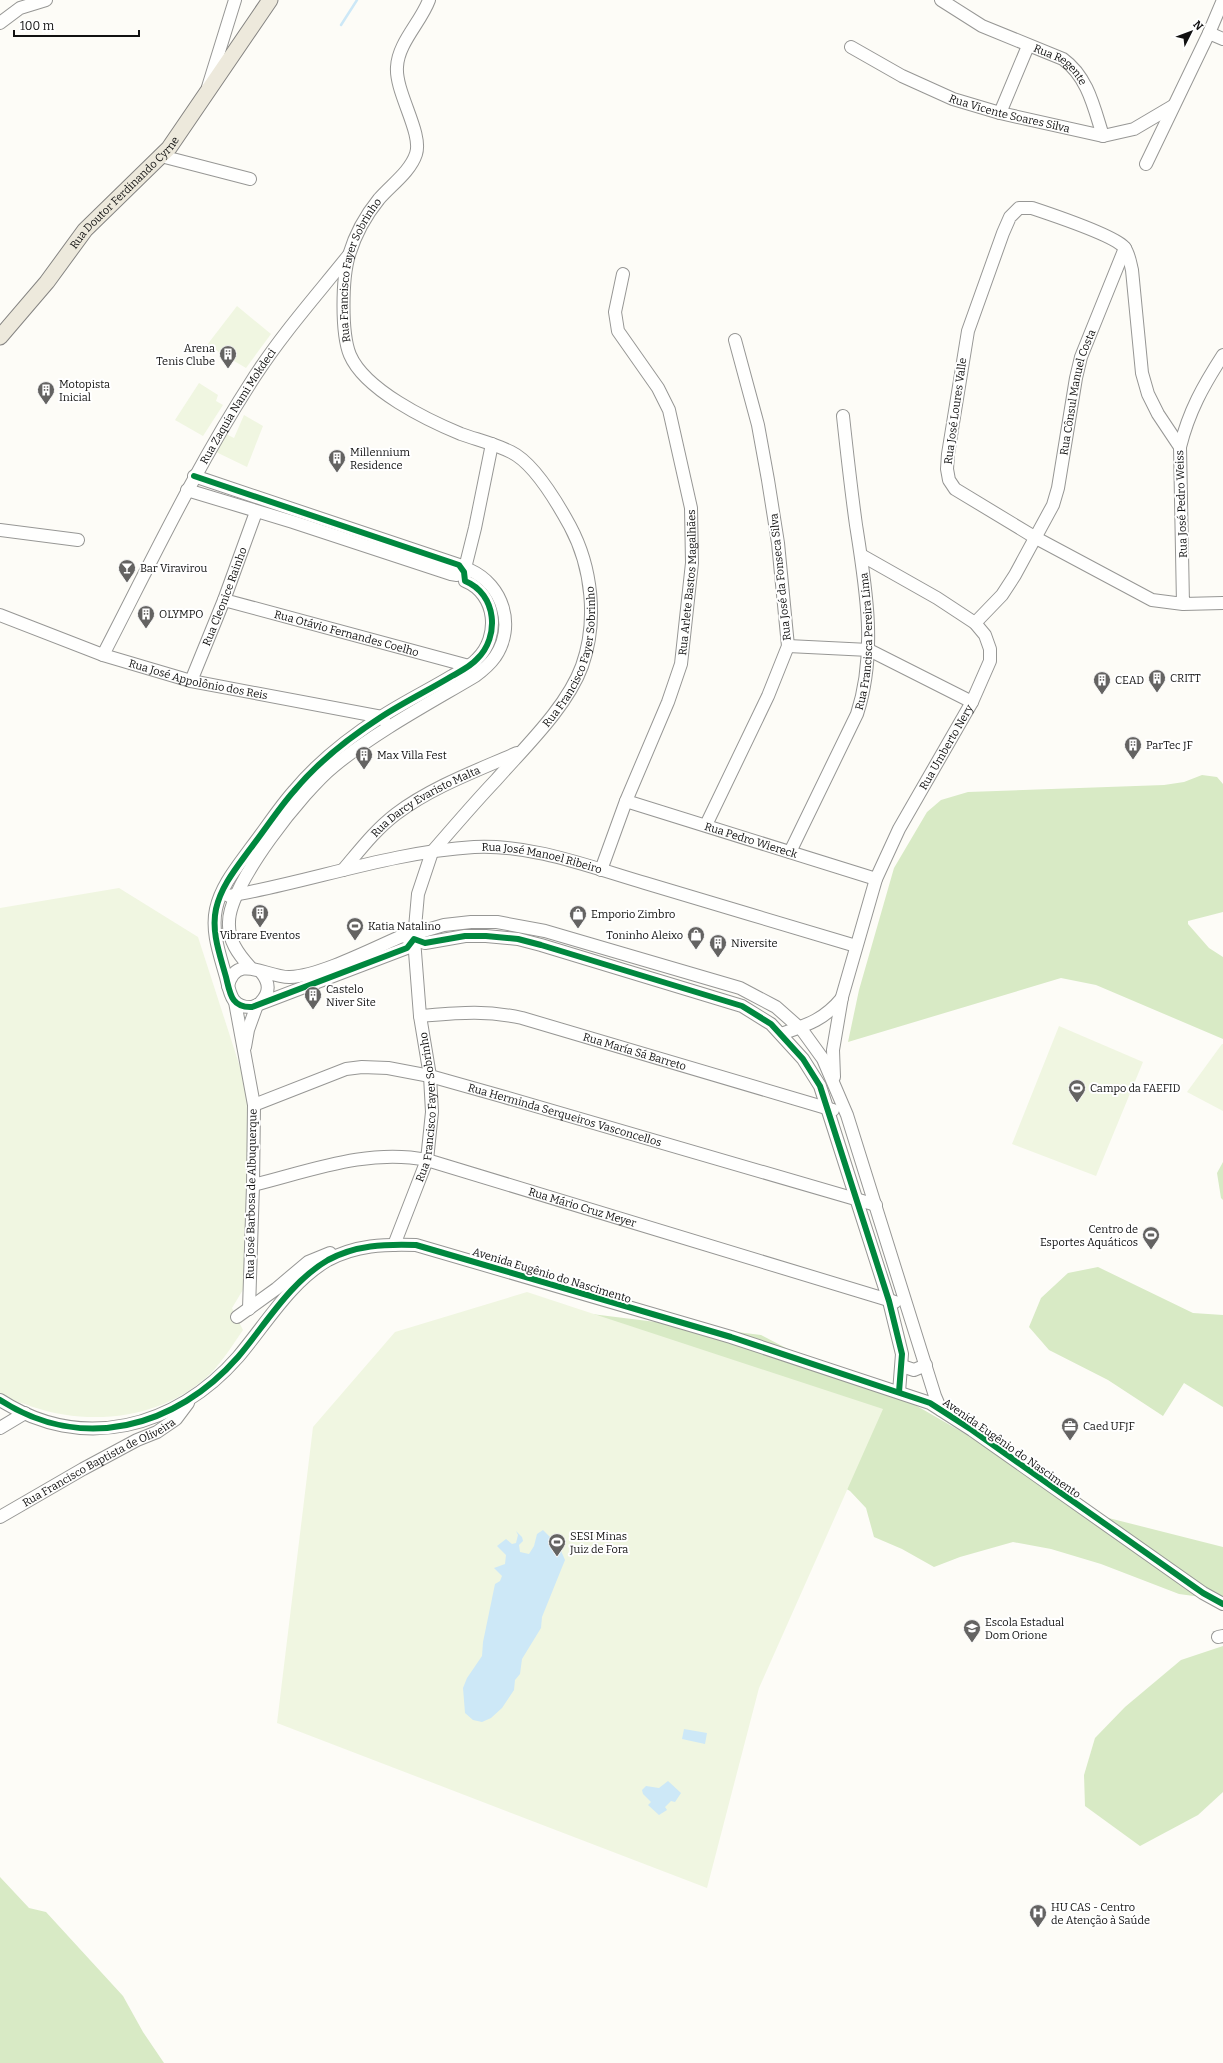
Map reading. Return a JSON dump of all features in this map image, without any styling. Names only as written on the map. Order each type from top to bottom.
[{"type":"main road","name":"Rua Doutor Ferdinando Cyrne","points":[[0,337],[47,282],[85,230],[161,156],[182,130],[270,0]]},
{"type":"street","points":[[0,23],[20,8],[46,0]]},
{"type":"street","points":[[207,93],[235,0]]},
{"type":"street","name":"Rua Francisco Fayer Sobrinho","points":[[394,1245],[427,1160],[432,1112],[430,1076],[420,1016],[414,939],[418,894],[432,852],[555,712],[572,686],[582,667],[587,649],[590,597],[587,569],[580,545],[565,516],[531,468],[514,454],[492,444],[461,434],[408,408],[379,388],[361,372],[351,357],[346,342],[344,295],[348,256],[369,212],[416,156],[417,141],[398,81],[397,66],[400,54],[429,0]]},
{"type":"street","name":"Rua Regente","points":[[941,0],[982,26],[1063,59],[1072,65],[1080,76],[1090,95],[1103,136]]},
{"type":"street","points":[[1146,164],[1209,33],[1223,0]]},
{"type":"street","points":[[229,18],[232,30],[241,42]]},
{"type":"street","points":[[1209,33],[1223,39]]},
{"type":"street","points":[[1000,113],[1028,46]]},
{"type":"street","name":"Rua Vicente Soares Silva","points":[[851,47],[902,76],[953,99],[1000,113],[1103,136],[1119,134],[1134,129],[1173,106]]},
{"type":"street","points":[[161,156],[250,179]]},
{"type":"street","name":"Rua José Loures Valle","points":[[1124,248],[1111,239],[1032,208],[1019,208],[1010,217],[968,331],[948,454],[947,469],[949,480],[955,489],[968,498],[1036,538],[1152,600],[1183,604],[1223,603]]},
{"type":"street","name":"Rua José Pedro Weiss","points":[[1124,248],[1132,270],[1142,373],[1148,394],[1158,414],[1180,447],[1183,604]]},
{"type":"street","name":"Rua Cônsul Manuel Costa","points":[[975,622],[1002,595],[1036,538],[1054,504],[1081,357],[1124,248]]},
{"type":"street","name":"Rua Zaquia Nami Mokdeci","points":[[103,655],[194,476],[227,421],[283,336],[348,256]]},
{"type":"street","name":"Rua Arlete Bastos Magalhães","points":[[601,870],[626,801],[665,710],[681,664],[692,563],[693,534],[691,508],[669,410],[658,388],[618,331],[614,312],[623,274]]},
{"type":"street","name":"Rua José da Fonseca Silva","points":[[706,825],[768,696],[788,646],[778,543],[768,480],[758,425],[735,340]]},
{"type":"street","points":[[1180,447],[1190,414],[1199,395],[1223,355]]},
{"type":"street","name":"Rua Francisca Pereira Lima","points":[[790,852],[857,714],[863,694],[869,650],[861,555],[847,461],[843,416]]},
{"type":"street","points":[[464,572],[475,528],[492,444]]},
{"type":"street","points":[[194,476],[459,565],[464,572],[466,581],[481,592],[490,607],[493,618],[490,642],[477,660],[382,717],[342,746],[314,776]]},
{"type":"street","points":[[187,490],[306,526],[450,574],[457,575],[470,570],[476,572],[489,582],[498,593],[505,618],[504,634],[495,658],[475,676],[355,750],[334,766],[314,776],[293,791],[271,829],[230,908],[228,921],[230,936],[234,947],[250,967],[276,976],[291,977],[407,948],[420,932],[444,924],[497,922],[545,931],[712,979],[740,988],[771,1004],[800,1027],[823,1059],[834,1082],[846,1112],[941,1410]]},
{"type":"street","name":"Rua Cleonice Rainho","points":[[191,681],[224,600],[256,512]]},
{"type":"street","points":[[0,530],[78,540]]},
{"type":"street","name":"Rua Umberto Nery","points":[[834,1082],[833,1050],[842,997],[876,879],[899,829],[972,702],[990,661],[990,649],[985,635],[975,622],[918,587],[861,555]]},
{"type":"street","name":"Rua Otávio Fernandes Coelho","points":[[224,600],[469,666]]},
{"type":"street","name":"Rua José Appolônio dos Reis","points":[[3,617],[103,655],[191,681],[382,717]]},
{"type":"street","points":[[788,646],[869,650],[972,702]]},
{"type":"street","points":[[382,717],[390,728]]},
{"type":"street","name":"Rua Darcy Evaristo Malta","points":[[343,870],[375,832],[407,807],[442,787],[522,751]]},
{"type":"street","name":"Rua Pedro Wiereck","points":[[626,801],[876,879]]},
{"type":"street","points":[[271,829],[231,876],[220,898],[214,923],[216,941],[228,986],[228,992],[235,1002],[246,1007],[259,1004],[359,961]]},
{"type":"street","name":"Rua José Manoel Ribeiro","points":[[220,898],[343,870],[432,852],[475,847],[499,848],[529,851],[601,870],[856,946]]},
{"type":"street","points":[[541,945],[545,931]]},
{"type":"street","points":[[414,939],[425,943],[459,937],[486,936],[518,939],[620,968],[742,1006],[771,1024],[803,1059],[820,1086],[855,1201],[889,1301],[902,1363],[899,1392]]},
{"type":"street","points":[[620,968],[625,954]]},
{"type":"street","points":[[228,986],[232,974],[237,970],[250,967]]},
{"type":"street","points":[[259,1004],[268,991],[268,984],[261,972]]},
{"type":"street","points":[[706,994],[712,979]]},
{"type":"street","name":"Rua Umberto Nery","points":[[781,1034],[817,1020],[826,1014],[842,997]]},
{"type":"street","name":"Rua José Barbosa de Albuquerque","points":[[235,1002],[254,1105],[253,1185],[248,1309]]},
{"type":"street","name":"Rua José Barbosa de Albuquerque","points":[[244,1054],[248,1030],[259,1004]]},
{"type":"street","name":"Rua María Sá Barreto","points":[[420,1016],[477,1012],[498,1013],[522,1018],[827,1110],[846,1112]]},
{"type":"street","name":"Rua Herminda Serqueiros Vasconcellos","points":[[254,1105],[346,1069],[362,1067],[388,1068],[430,1076],[876,1206]]},
{"type":"street","name":"Rua Mário Cruz Meyer","points":[[253,1185],[347,1161],[393,1155],[427,1160],[889,1301],[907,1305]]},
{"type":"street","name":"Avenida Eugênio do Nascimento","points":[[0,1400],[38,1419],[71,1427],[115,1428],[158,1417],[191,1399],[237,1358],[306,1276],[327,1261],[349,1250],[375,1245],[416,1246],[501,1269],[731,1337],[930,1403],[1204,1593],[1223,1604]]},
{"type":"street","name":"Avenida Eugênio do Nascimento","points":[[271,1316],[310,1281],[333,1266],[354,1257],[394,1245]]},
{"type":"street","points":[[237,1317],[308,1262],[326,1254],[349,1250]]},
{"type":"street","points":[[902,1363],[913,1356],[925,1363]]},
{"type":"street","name":"Rua Francisco Baptista de Oliveira","points":[[0,1517],[137,1440],[156,1432],[176,1419],[191,1399]]},
{"type":"street","points":[[0,1428],[26,1413]]},
{"type":"street","name":"Avenida Eugênio do Nascimento","points":[[1119,1533],[1201,1597],[1223,1610]]},
{"type":"green space","points":[[237,306],[271,334],[246,368],[207,345]]},
{"type":"green space","points":[[199,383],[218,395],[216,401],[223,405],[203,436],[175,420]]},
{"type":"green space","points":[[244,415],[263,426],[247,467],[214,451],[226,434],[234,438]]},
{"type":"green space","points":[[1202,775],[1217,777],[1223,784],[1223,912],[1188,921],[1188,924],[1209,948],[1223,957],[1223,1039],[1096,985],[1061,978],[848,1042],[859,990],[894,868],[927,812],[941,800],[968,792],[1164,785],[1184,782]]},
{"type":"green space","points":[[119,888],[198,937],[250,1098],[244,1288],[232,1308],[243,1330],[224,1358],[210,1374],[192,1389],[171,1401],[150,1409],[127,1414],[103,1417],[80,1416],[56,1413],[33,1407],[0,1393],[0,908]]},
{"type":"green space","name":"Campo da FAEFID","points":[[1059,1026],[1143,1062],[1096,1176],[1012,1144]]},
{"type":"green space","points":[[1223,1044],[1223,1111],[1187,1092]]},
{"type":"green space","points":[[1223,1162],[1223,1200],[1221,1198],[1217,1173]]},
{"type":"green space","points":[[1098,1267],[1193,1313],[1223,1315],[1223,1407],[1184,1383],[1163,1416],[1108,1380],[1049,1350],[1029,1327],[1041,1298],[1068,1273]]},
{"type":"green space","name":"SESI Minas Juiz de Fora","points":[[527,1292],[883,1409],[759,1688],[707,1888],[277,1723],[313,1427],[395,1332]]},
{"type":"green space","points":[[527,1306],[761,1335],[830,1371],[903,1398],[990,1448],[1085,1512],[1223,1547],[1223,1600],[1179,1594],[1101,1564],[1051,1549],[1013,1542],[960,1557],[934,1567],[902,1549],[874,1537],[866,1508],[850,1491]]},
{"type":"green space","points":[[1223,1646],[1223,1792],[1198,1815],[1140,1846],[1085,1806],[1084,1775],[1095,1738],[1125,1707],[1181,1660]]},
{"type":"green space","points":[[0,1877],[29,1908],[46,1912],[123,1996],[143,2032],[164,2063],[0,2063]]},
{"type":"water","points":[[543,1530],[559,1546],[565,1560],[542,1617],[541,1628],[522,1659],[520,1674],[515,1680],[514,1690],[502,1708],[491,1718],[482,1722],[473,1720],[465,1713],[463,1688],[467,1678],[482,1656],[483,1642],[495,1584],[500,1581],[502,1576],[494,1568],[505,1564],[506,1555],[497,1546],[506,1539],[512,1544],[516,1543],[518,1535],[516,1531],[522,1537],[523,1541],[519,1545],[520,1552],[529,1554],[534,1546],[537,1534]]},
{"type":"water","points":[[684,1729],[707,1733],[705,1744],[682,1739]]},
{"type":"water","points":[[668,1781],[681,1793],[675,1802],[671,1801],[665,1807],[667,1810],[659,1815],[648,1805],[651,1802],[643,1794],[642,1790],[646,1786],[659,1788]]},
{"type":"waterway","points":[[341,25],[357,0]]},
{"type":"cycle path","points":[[194,476],[459,565],[464,572],[465,581],[476,587],[484,596],[492,617],[492,628],[489,639],[484,650],[475,662],[381,717],[324,760],[303,780],[288,798],[235,870],[218,901],[215,918],[215,935],[230,994],[236,1002],[245,1007],[252,1007],[407,948],[414,939],[425,943],[465,936],[486,936],[518,939],[541,945],[742,1006],[771,1024],[803,1059],[820,1086],[889,1301],[902,1354],[899,1392]]},
{"type":"cycle path","points":[[0,1400],[31,1416],[63,1426],[95,1428],[126,1425],[157,1416],[186,1401],[213,1381],[238,1357],[279,1304],[314,1269],[328,1260],[360,1248],[381,1245],[416,1245],[731,1337],[930,1403],[972,1430],[1203,1593],[1223,1604]]},
{"type":"place","name":"Arena Tenis Clube","points":[[228,369]]},
{"type":"place","name":"Motopista Inicial","points":[[46,405]]},
{"type":"place","name":"Millennium Residence","points":[[337,473]]},
{"type":"place","name":"Bar Viravirou","points":[[127,583]]},
{"type":"place","name":"OLYMPO","points":[[146,629]]},
{"type":"place","name":"CRITT","points":[[1157,693]]},
{"type":"place","name":"CEAD","points":[[1102,695]]},
{"type":"place","name":"ParTec JF","points":[[1133,760]]},
{"type":"place","name":"Max Villa Fest","points":[[364,770]]},
{"type":"place","name":"Vibrare Eventos","points":[[260,928]]},
{"type":"place","name":"Emporio Zimbro","points":[[578,929]]},
{"type":"place","name":"Katia Natalino","points":[[355,941]]},
{"type":"place","name":"Toninho Aleixo","points":[[696,950]]},
{"type":"place","name":"Niversite","points":[[718,958]]},
{"type":"place","name":"Castelo Niver Site","points":[[313,1010]]},
{"type":"place","name":"Campo da FAEFID","points":[[1077,1103]]},
{"type":"place","name":"Centro de Esportes Aquáticos","points":[[1151,1250]]},
{"type":"place","name":"Caed UFJF","points":[[1070,1441]]},
{"type":"place","name":"SESI Minas Juiz de Fora","points":[[557,1557]]},
{"type":"place","name":"Escola Estadual Dom Orione","points":[[972,1643]]},
{"type":"place","name":"HU CAS - Centro de Atenção à Saúde","points":[[1038,1928]]}]
